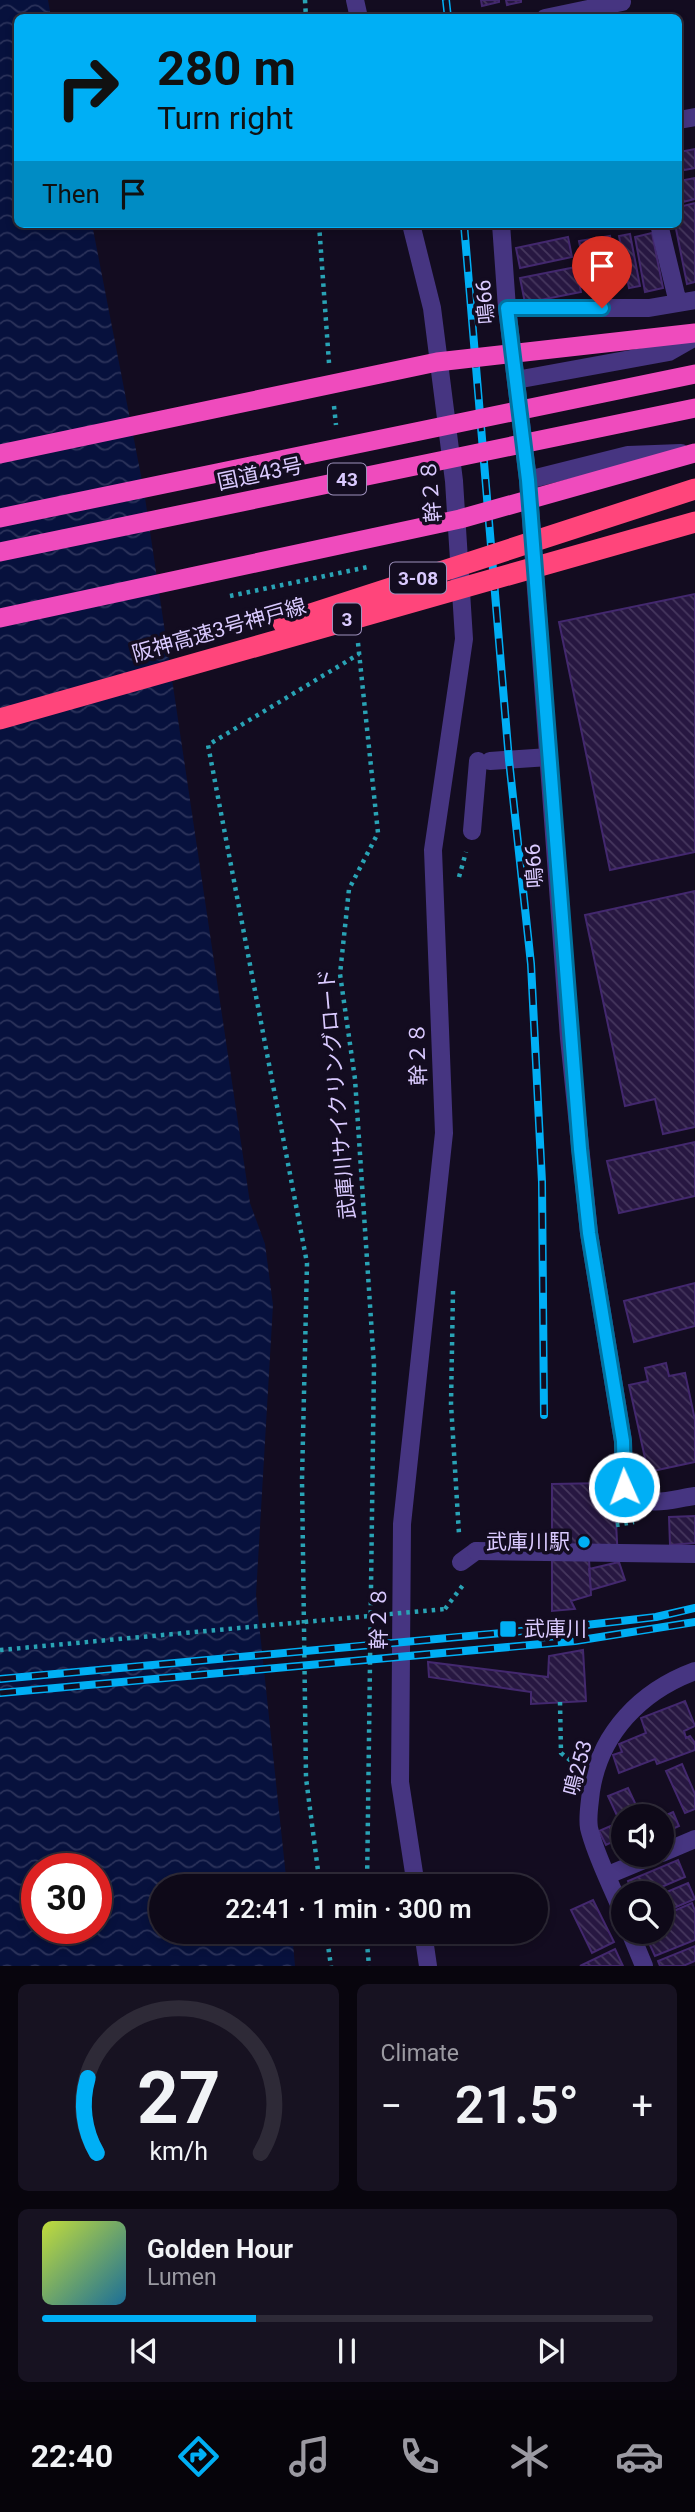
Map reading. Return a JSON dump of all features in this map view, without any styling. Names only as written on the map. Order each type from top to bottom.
[{"type":"highway","points":[[0,454],[438,362],[695,335]]},
{"type":"highway","name":"国道43号","points":[[0,518],[695,374]]},
{"type":"highway","name":"国道43号","points":[[0,552],[695,408]]},
{"type":"highway","points":[[0,618],[460,519],[695,452]]},
{"type":"highway","name":"3-08","points":[[141,670],[695,489]]},
{"type":"highway","name":"阪神高速3号神戸線","points":[[141,670],[695,515]]},
{"type":"highway","name":"阪神高速3号神戸線","points":[[0,719],[695,522]]},
{"type":"street","points":[[573,14],[623,7]]},
{"type":"street","name":"幹２８","points":[[412,228],[432,308],[454,481],[464,639],[433,850],[444,1133],[402,1524],[400,1782],[414,1874]]},
{"type":"street","name":"鳴66","points":[[501,228],[507,308],[528,480],[569,1038],[589,1233],[623,1441],[624,1487],[636,1499],[653,1502],[695,1496]]},
{"type":"street","points":[[507,308],[649,308],[686,302],[660,228]]},
{"type":"street","points":[[516,380],[669,352],[695,335]]},
{"type":"street","points":[[528,480],[628,455],[695,452]]},
{"type":"street","points":[[472,831],[484,761],[549,757]]},
{"type":"street","points":[[461,1562],[476,1551],[695,1554]]},
{"type":"street","name":"鳴253","points":[[611,1883],[589,1828],[593,1782],[606,1743],[617,1724],[658,1690],[695,1671]]},
{"type":"street","points":[[674,1848],[695,1839]]},
{"type":"street","points":[[608,1875],[627,1867]]},
{"type":"street","points":[[425,1944],[428,1966]]},
{"type":"street","points":[[635,1944],[644,1966]]},
{"type":"path","points":[[319,228],[331,377]]},
{"type":"path","points":[[334,405],[337,433]]},
{"type":"path","points":[[349,557],[352,585]]},
{"type":"path","name":"武庫川サイクリングロード","points":[[358,640],[378,833],[349,888],[340,974],[355,1079],[374,1365],[367,1874]]},
{"type":"path","points":[[318,1874],[306,1778],[302,1480],[307,1263],[208,745],[359,654]]},
{"type":"path","points":[[0,1650],[445,1609],[463,1586],[451,1404],[453,1284]]},
{"type":"path","points":[[616,1525],[627,1523]]},
{"type":"path","points":[[560,1702],[561,1753],[593,1782]]},
{"type":"path","points":[[328,1944],[331,1966]]},
{"type":"path","points":[[367,1944],[369,1966]]},
{"type":"water","points":[[0,0],[48,0],[50,14],[14,14],[14,228],[93,228],[144,491],[250,1203],[265,1244],[273,1305],[256,1595],[286,1874],[149,1874],[149,1944],[293,1944],[295,1966],[0,1966]]},
{"type":"building","points":[[481,0],[499,0],[499,2],[482,6]]},
{"type":"building","points":[[506,0],[521,0],[521,2],[507,5]]},
{"type":"building","points":[[695,149],[695,168],[682,170],[682,151]]},
{"type":"building","points":[[695,178],[695,199],[682,202],[682,180]]},
{"type":"building","points":[[695,203],[695,282],[687,284],[676,228],[682,228],[682,206]]},
{"type":"building","points":[[652,233],[663,288],[645,292],[635,237]]},
{"type":"building","points":[[630,234],[640,286],[629,288],[619,236]]},
{"type":"building","points":[[610,236],[620,288],[589,294],[579,241]]},
{"type":"building","points":[[568,237],[572,257],[520,268],[516,248]]},
{"type":"building","points":[[576,267],[581,292],[525,303],[520,278]]},
{"type":"building","points":[[695,594],[695,852],[610,870],[559,622]]},
{"type":"building","points":[[695,891],[695,1127],[663,1134],[655,1099],[625,1106],[585,915]]},
{"type":"building","points":[[695,1142],[695,1196],[619,1213],[607,1161]]},
{"type":"building","points":[[695,1283],[695,1326],[634,1342],[624,1301]]},
{"type":"building","points":[[666,1363],[669,1376],[685,1373],[695,1420],[695,1462],[648,1472],[629,1385],[648,1381],[645,1368]]},
{"type":"building","name":"武庫川駅","points":[[606,1483],[605,1504],[615,1504],[618,1560],[589,1559],[591,1595],[571,1601],[575,1609],[552,1611],[552,1484]]},
{"type":"building","points":[[695,1516],[695,1543],[670,1545],[669,1517]]},
{"type":"building","points":[[619,1562],[625,1580],[591,1590],[589,1569]]},
{"type":"building","points":[[583,1650],[586,1701],[531,1704],[531,1692],[429,1677],[428,1662],[548,1677],[549,1656]]},
{"type":"building","points":[[685,1701],[695,1726],[684,1731],[686,1738],[690,1736],[695,1743],[695,1750],[657,1764],[655,1759],[619,1773],[613,1755],[622,1752],[619,1744],[646,1733],[641,1718]]},
{"type":"building","points":[[682,1764],[695,1794],[695,1809],[685,1813],[666,1771]]},
{"type":"building","points":[[628,1788],[635,1804],[612,1804],[608,1796]]},
{"type":"building","points":[[674,1814],[679,1826],[674,1828]]},
{"type":"building","points":[[611,1826],[611,1842],[606,1845],[599,1831]]},
{"type":"building","points":[[678,1860],[685,1877],[674,1882],[628,1881],[661,1867],[674,1867],[674,1862]]},
{"type":"building","points":[[688,1883],[695,1899],[674,1908],[674,1889]]},
{"type":"building","points":[[593,1900],[611,1936],[611,1944],[592,1953],[571,1910]]},
{"type":"building","points":[[692,1903],[695,1911],[695,1940],[655,1956],[650,1944],[674,1944],[674,1911]]},
{"type":"building","points":[[695,1946],[695,1961],[683,1966],[660,1966],[658,1961]]},
{"type":"building","points":[[615,1949],[623,1966],[580,1966]]},
{"type":"railway","points":[[446,0],[448,14]]},
{"type":"railway","points":[[464,228],[509,760],[531,964],[542,1182],[544,1415]]},
{"type":"railway","points":[[0,1679],[577,1626],[656,1617],[695,1608]]},
{"type":"railway","points":[[0,1693],[575,1641],[695,1622]]},
{"type":"place","name":"武庫川駅","points":[[584,1542]]},
{"type":"place","name":"武庫川","points":[[508,1629]]},
{"type":"route","points":[[602,308],[507,308],[528,480],[569,1038],[580,1149],[589,1233],[623,1441],[624,1487]]}]
